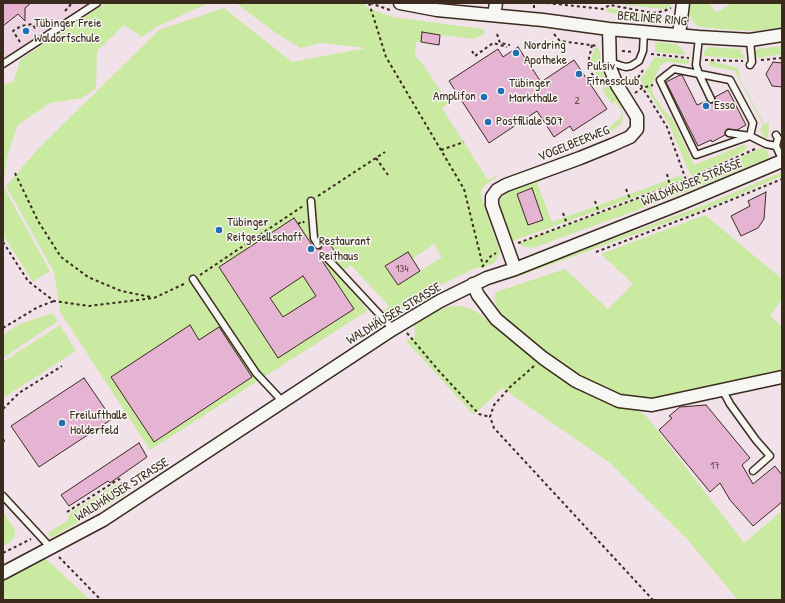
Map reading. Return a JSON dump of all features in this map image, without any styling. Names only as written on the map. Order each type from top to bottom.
[{"type":"street","points":[[679,5],[679,35]]},
{"type":"street","name":"BERLINER RING","points":[[396,7],[437,10],[495,9],[543,20],[609,29],[699,38],[750,40],[782,35]]},
{"type":"street","name":"VOGELBEERWEG","points":[[515,269],[492,206],[492,197],[497,190],[506,185],[580,158],[630,137],[637,129],[637,117],[617,85],[610,68],[609,29]]},
{"type":"street","name":"WALDHÄUSER STRASSE","points":[[3,573],[103,520],[396,326],[440,301],[473,284],[682,203],[782,160]]},
{"type":"street","points":[[473,284],[478,296],[496,319],[543,358],[576,381],[619,401],[652,405],[723,391],[782,377]]},
{"type":"lane","points":[[3,64],[97,3]]},
{"type":"lane","points":[[610,62],[622,66],[631,66],[638,61],[642,53],[644,32]]},
{"type":"lane","points":[[699,38],[696,65],[710,99]]},
{"type":"lane","points":[[750,40],[751,63]]},
{"type":"lane","points":[[674,69],[730,80],[753,123],[750,136],[696,155],[660,80],[674,69]]},
{"type":"lane","points":[[729,133],[750,136],[761,142],[776,146]]},
{"type":"lane","points":[[776,135],[778,138],[776,146],[782,160]]},
{"type":"lane","points":[[311,201],[314,238],[318,245]]},
{"type":"lane","points":[[328,259],[396,326]]},
{"type":"lane","points":[[193,279],[256,373],[283,402]]},
{"type":"lane","points":[[723,391],[730,404],[756,440],[770,456],[753,471]]},
{"type":"lane","points":[[3,496],[51,548]]},
{"type":"path","points":[[63,13],[72,3]]},
{"type":"path","points":[[396,7],[370,3],[386,57],[464,189],[483,266]]},
{"type":"path","points":[[547,3],[604,9],[610,5],[653,12],[664,11],[679,5]]},
{"type":"path","points":[[21,44],[13,31],[21,26],[32,24],[35,28],[52,20]]},
{"type":"path","points":[[553,33],[560,41],[696,59],[751,63],[782,58]]},
{"type":"path","points":[[496,34],[500,43],[510,45]]},
{"type":"path","points":[[472,51],[475,56],[493,43],[506,47]]},
{"type":"path","points":[[592,46],[587,67],[601,86]]},
{"type":"path","points":[[648,60],[652,54]]},
{"type":"path","points":[[645,66],[638,79],[667,127],[686,180]]},
{"type":"path","points":[[441,150],[464,142]]},
{"type":"path","points":[[3,328],[38,307],[54,301],[89,306],[154,298],[193,279],[384,152]]},
{"type":"path","points":[[376,158],[388,175]]},
{"type":"path","points":[[15,172],[38,221],[61,257],[88,277],[121,291],[154,298]]},
{"type":"path","points":[[667,174],[670,186]]},
{"type":"path","points":[[590,254],[709,209],[782,179]]},
{"type":"path","points":[[626,189],[631,201]]},
{"type":"path","points":[[595,201],[599,212]]},
{"type":"path","points":[[563,213],[567,224]]},
{"type":"path","points":[[298,224],[303,222]]},
{"type":"path","points":[[3,242],[28,281],[54,301]]},
{"type":"path","points":[[396,326],[479,414],[490,417]]},
{"type":"path","points":[[543,358],[510,387],[494,405],[490,417],[494,428],[653,600]]},
{"type":"path","points":[[3,409],[19,393],[62,366]]},
{"type":"path","points":[[3,439],[5,443]]},
{"type":"path","points":[[67,512],[119,479],[129,495]]},
{"type":"path","points":[[3,553],[40,536]]},
{"type":"path","points":[[51,548],[101,600]]},
{"type":"shaded area","name":"Tübinger Freie Waldorfschule","points":[[3,3],[94,3],[3,59]]},
{"type":"green space","points":[[106,3],[209,3],[158,26],[142,37],[124,25],[97,51],[96,88],[83,98],[50,103],[18,125],[8,153],[3,186],[3,85],[13,82],[21,59]]},
{"type":"green space","name":"Tübinger Reitgesellschaft","points":[[236,3],[363,3],[368,8],[393,17],[483,29],[485,33],[475,39],[423,33],[421,42],[416,42],[415,51],[416,57],[422,63],[449,103],[442,108],[488,180],[497,175],[498,176],[484,186],[481,191],[482,199],[500,252],[494,263],[483,268],[476,268],[442,284],[388,318],[382,313],[389,306],[351,265],[342,271],[367,311],[150,450],[60,312],[54,272],[6,186],[37,150],[159,30],[224,8],[292,62],[366,48],[322,43],[300,48],[276,33]],"holes":[[[434,244],[442,257],[398,285],[385,266],[407,252],[412,259]]]},
{"type":"green space","points":[[612,3],[674,3],[666,9],[661,9]]},
{"type":"green space","points":[[689,3],[709,3],[716,13],[732,3],[782,3],[782,27],[756,31],[701,27],[696,25],[691,19]]},
{"type":"green space","points":[[609,8],[649,14],[650,23],[640,22],[605,10]]},
{"type":"green space","points":[[655,42],[676,44],[686,55],[655,52]]},
{"type":"green space","points":[[782,46],[782,54],[758,58],[756,56],[755,52],[757,49]]},
{"type":"green space","points":[[708,47],[740,49],[745,59],[704,56],[704,51]]},
{"type":"green space","points":[[595,48],[598,48],[600,51],[601,67],[606,80],[602,83],[590,64]]},
{"type":"green space","points":[[655,57],[690,60],[688,64],[666,62],[660,66],[652,85],[653,95],[672,118],[694,165],[743,145],[747,145],[743,152],[691,176],[668,122],[640,80]]},
{"type":"green space","points":[[710,61],[738,68],[741,80],[764,124],[769,123],[768,138],[764,137],[760,130],[763,125],[735,71],[710,66]]},
{"type":"green space","points":[[607,86],[611,87],[619,100],[623,115],[620,125],[610,133],[607,129],[619,119],[621,116],[621,111],[615,101],[612,104],[602,90]]},
{"type":"green space","points":[[761,148],[768,151],[769,156],[767,159],[678,195],[533,248],[522,246],[518,243],[691,180]]},
{"type":"green space","points":[[782,172],[782,176],[708,208],[508,280],[513,276],[707,204]]},
{"type":"green space","points":[[682,175],[683,180],[512,241],[500,207],[500,200],[506,191],[544,176],[545,179],[537,183],[552,222]],"holes":[[[531,189],[528,225],[517,194]]]},
{"type":"green space","points":[[3,186],[50,271],[33,282],[3,235]]},
{"type":"green space","points":[[705,215],[782,279],[782,300],[770,315],[782,327],[782,373],[698,392],[649,399],[633,397],[613,392],[573,371],[542,350],[519,331],[499,311],[496,305],[494,298],[496,292],[565,269],[608,309],[633,284],[601,254]]},
{"type":"green space","points":[[463,306],[477,312],[537,359],[620,404],[637,410],[647,417],[744,543],[782,511],[782,600],[738,600],[687,539],[610,463],[502,388],[474,415],[406,341],[415,336],[414,325],[433,313],[447,307]]},
{"type":"green space","points":[[53,313],[58,321],[3,358],[3,335],[20,324]]},
{"type":"green space","points":[[60,325],[76,351],[3,398],[3,362]]},
{"type":"green space","points":[[118,483],[125,495],[51,538],[48,533],[68,520],[69,514]]},
{"type":"green space","points":[[3,512],[15,530],[14,538],[9,543],[3,545]]},
{"type":"green space","points":[[44,557],[89,599],[3,600],[3,579]]},
{"type":"building","points":[[3,3],[31,3],[25,8],[25,21],[18,14],[3,26]]},
{"type":"building","points":[[422,32],[440,35],[439,45],[421,42]]},
{"type":"building","name":"Tübinger Markthalle","points":[[518,47],[541,82],[574,60],[607,109],[573,131],[570,126],[554,137],[537,111],[489,143],[449,81],[498,49],[503,57]]},
{"type":"building","points":[[773,62],[782,63],[782,87],[772,86],[766,74]]},
{"type":"building","points":[[682,75],[697,105],[707,101],[713,103],[715,97],[728,90],[746,125],[737,130],[727,129],[725,135],[712,142],[711,140],[698,146],[666,82]]},
{"type":"building","points":[[532,188],[543,220],[528,225],[517,194]]},
{"type":"building","points":[[766,192],[764,219],[758,228],[741,236],[731,216],[750,206],[748,201]]},
{"type":"building","name":"Tübinger Reitgesellschaft","points":[[294,218],[314,248],[321,249],[322,243],[327,240],[336,253],[332,256],[325,255],[323,262],[354,309],[278,358],[219,267]],"holes":[[[303,276],[316,296],[283,317],[270,298]]]},
{"type":"building","points":[[408,252],[420,271],[398,285],[385,266]]},
{"type":"building","points":[[190,325],[199,340],[219,327],[252,377],[154,442],[111,377]]},
{"type":"building","name":"Freilufthalle Holderfeld","points":[[84,378],[112,419],[39,467],[11,426]]},
{"type":"building","points":[[706,405],[750,458],[742,465],[753,484],[775,466],[782,475],[782,502],[753,526],[730,500],[720,483],[710,492],[659,430],[672,418],[669,416],[680,407]]},
{"type":"building","points":[[139,443],[147,457],[110,483],[108,481],[69,506],[61,495]]},
{"type":"place","name":"Tübinger Freie Waldorfschule","points":[[26,31]]},
{"type":"place","name":"Nordring Apotheke","points":[[516,53]]},
{"type":"place","name":"Pulsiv Fitnessclub","points":[[579,74]]},
{"type":"place","name":"Tübinger Markthalle","points":[[501,91]]},
{"type":"place","name":"Amplifon","points":[[484,97]]},
{"type":"place","name":"Esso","points":[[706,106]]},
{"type":"place","name":"Postfiliale 507","points":[[488,122]]},
{"type":"place","name":"Tübinger Reitgesellschaft","points":[[219,230]]},
{"type":"place","name":"Restaurant Reithaus","points":[[311,249]]},
{"type":"place","name":"Freilufthalle Holderfeld","points":[[62,423]]}]
